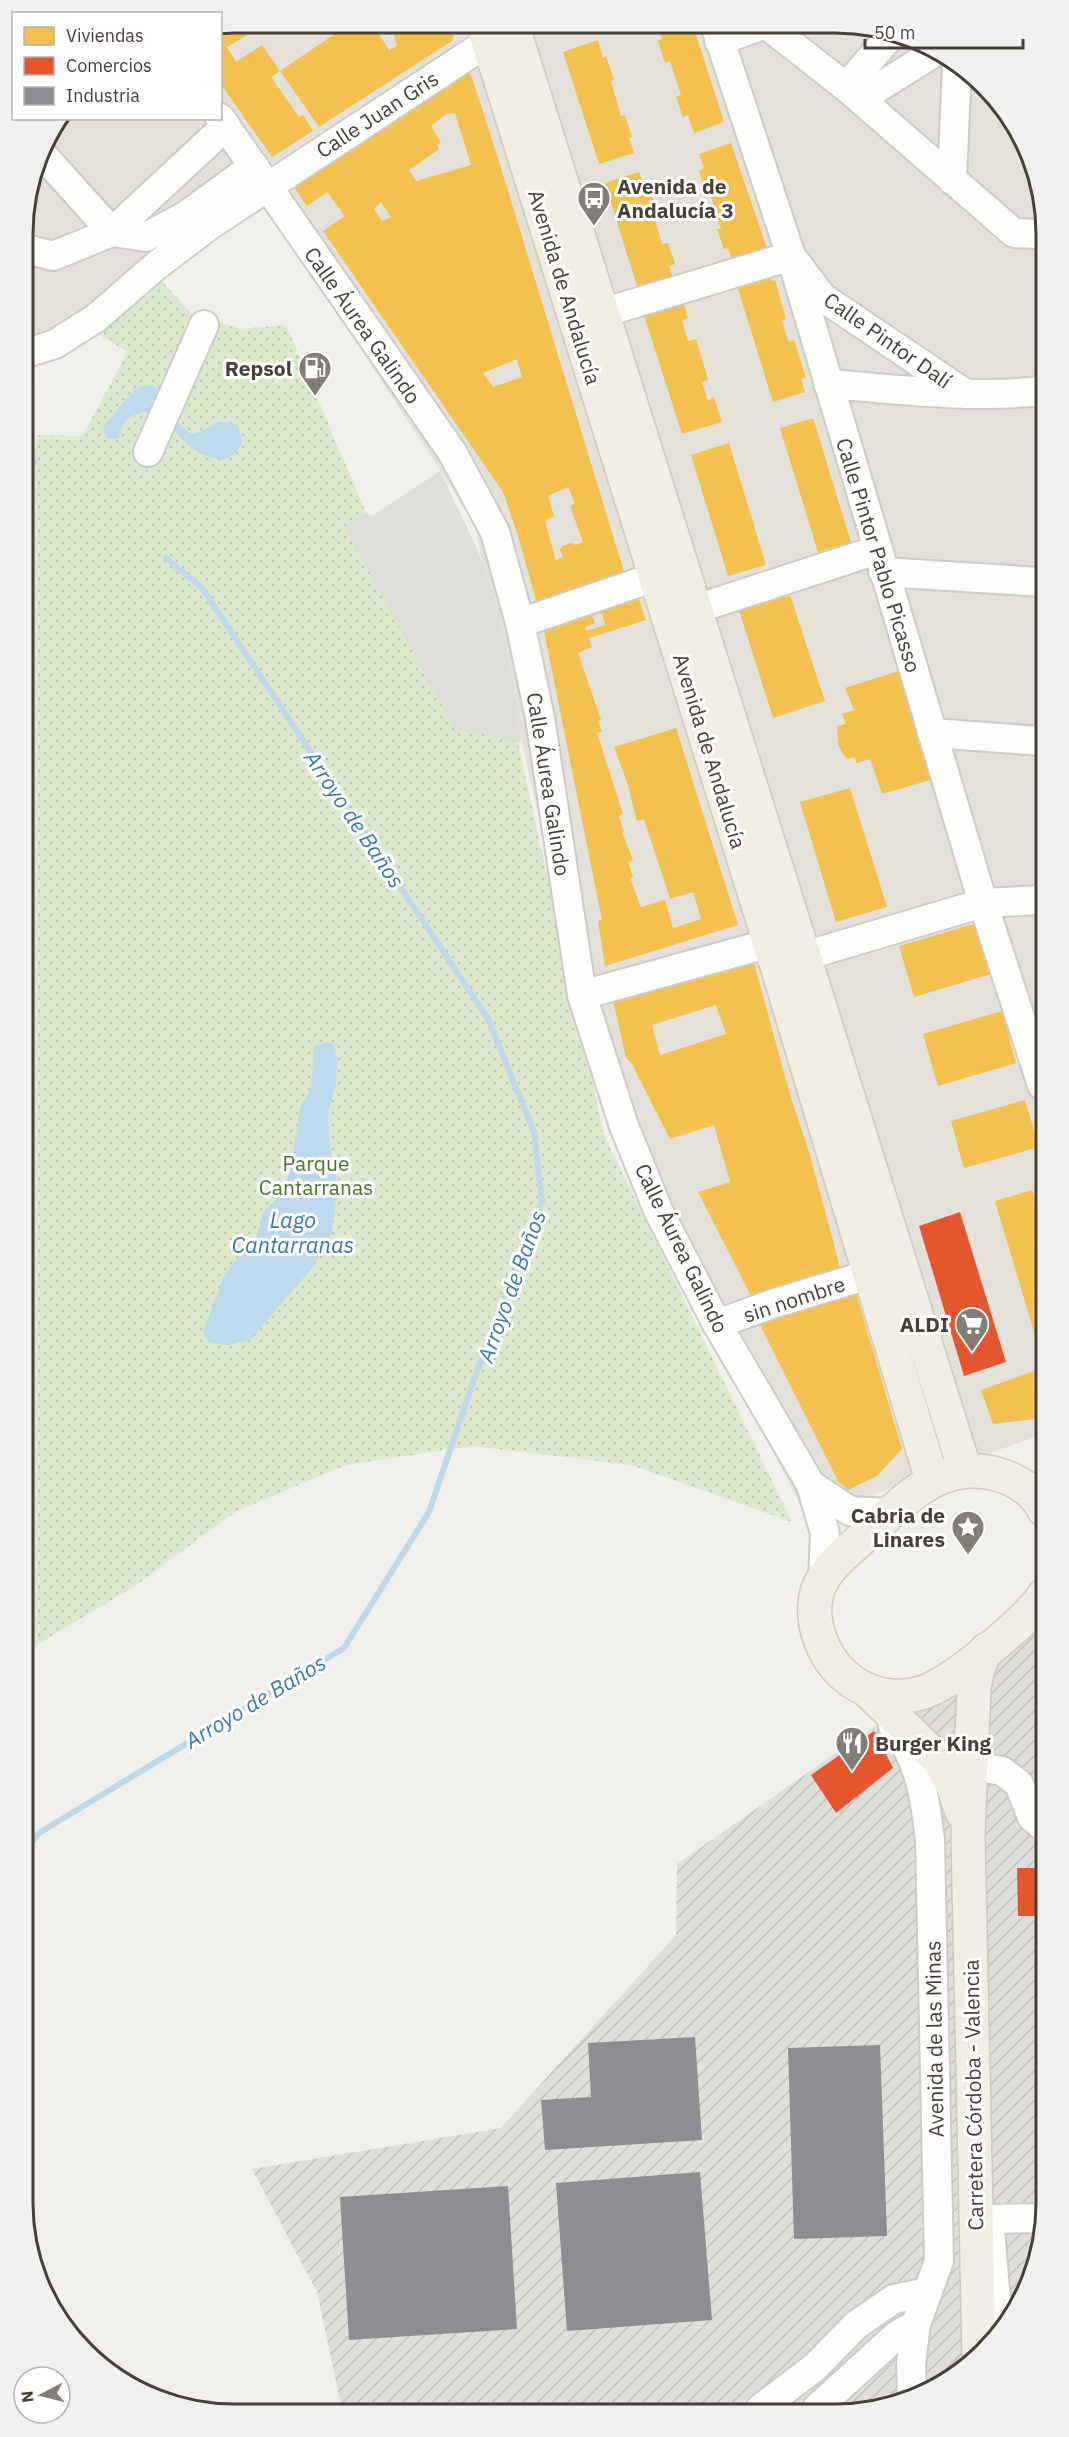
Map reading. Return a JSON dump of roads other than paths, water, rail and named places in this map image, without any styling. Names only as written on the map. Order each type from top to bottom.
[{"type":"main road","name":"Avenida de Andalucía","points":[[495,33],[602,313],[965,1470]]},
{"type":"main road","name":"Avenida de Andalucía","points":[[495,33],[655,577],[770,943],[932,1480]]},
{"type":"main road","points":[[823,1579],[841,1557],[890,1513],[932,1480],[965,1470],[985,1470],[1023,1485],[1036,1497]]},
{"type":"main road","name":"Carretera Córdoba - Valencia","points":[[823,1579],[816,1598],[815,1609],[821,1641],[837,1669],[851,1682],[869,1692],[933,1753],[944,1767],[957,1796],[968,1834]]},
{"type":"main road","points":[[869,1692],[905,1696],[931,1690],[953,1677],[1026,1617],[1036,1605]]},
{"type":"main road","name":"Carretera Córdoba - Valencia","points":[[979,2343],[968,1834],[969,1764],[974,1687],[978,1668],[986,1650]]},
{"type":"street","name":"Calle Juan Gris","points":[[260,176],[489,33]]},
{"type":"street","name":"Calle Pintor Pablo Picasso","points":[[717,33],[790,256],[983,903],[1036,1066]]},
{"type":"street","points":[[777,33],[853,93],[1014,233],[1036,234]]},
{"type":"street","points":[[853,93],[888,41]]},
{"type":"street","points":[[853,93],[928,56]]},
{"type":"street","points":[[952,180],[957,74]]},
{"type":"street","points":[[33,251],[53,256],[112,232],[223,122]]},
{"type":"street","name":"Calle Áurea Galindo","points":[[223,122],[452,452],[495,532],[520,622],[540,718],[582,995],[624,1126],[658,1210],[717,1324],[811,1485]]},
{"type":"street","points":[[47,160],[112,232],[146,237],[260,176]]},
{"type":"street","points":[[33,351],[55,344],[96,318],[260,176]]},
{"type":"street","points":[[33,237],[53,256]]},
{"type":"street","points":[[602,313],[790,256]]},
{"type":"street","name":"Calle Pintor Dalí","points":[[790,256],[822,297],[966,394]]},
{"type":"street","points":[[148,452],[204,325]]},
{"type":"street","name":"Calle Pintor Dalí","points":[[828,384],[966,394],[1036,391]]},
{"type":"street","points":[[696,609],[880,561],[1036,581]]},
{"type":"street","points":[[520,622],[655,577]]},
{"type":"street","points":[[932,733],[1036,741]]},
{"type":"street","points":[[804,956],[983,903],[1036,900]]},
{"type":"street","points":[[582,995],[770,943]]},
{"type":"street","name":"sin nombre","points":[[717,1324],[772,1304],[871,1274]]},
{"type":"street","points":[[811,1485],[850,1511],[890,1513]]},
{"type":"street","points":[[811,1485],[825,1533],[823,1579]]},
{"type":"street","name":"Avenida de las Minas","points":[[869,1692],[913,1755],[926,1803],[929,1831],[939,2261],[916,2324],[911,2364],[912,2388]]},
{"type":"street","points":[[969,1764],[1002,1771],[1019,1784],[1032,1817],[1036,1820]]},
{"type":"street","name":"Avenida de las Minas","points":[[975,2152],[989,2219],[998,2322]]},
{"type":"street","points":[[989,2219],[1036,2218]]},
{"type":"street","points":[[766,2404],[815,2367],[855,2325],[894,2300],[928,2292]]},
{"type":"street","points":[[821,2404],[896,2336],[916,2324]]},
{"type":"water","points":[[149,385],[162,394],[184,428],[190,433],[224,422],[238,426],[242,441],[237,451],[229,458],[222,459],[202,454],[193,449],[158,411],[154,410],[139,414],[125,422],[118,439],[107,439],[103,429],[105,423],[129,395]]},
{"type":"water","name":"Lago Cantarranas","points":[[327,1042],[334,1044],[337,1057],[336,1085],[328,1112],[329,1142],[338,1184],[332,1232],[313,1267],[251,1339],[229,1345],[209,1343],[203,1332],[225,1273],[256,1238],[263,1213],[278,1197],[290,1173],[300,1108],[311,1088],[314,1046]]},
{"type":"waterway","name":"Arroyo de Baños","points":[[33,1841],[39,1833],[344,1648],[429,1512],[472,1385],[542,1201],[534,1132],[488,1019],[202,588],[166,558]]},
{"type":"place","name":"Avenida de Andalucía 3","points":[[594,227]]},
{"type":"place","name":"Repsol","points":[[315,397]]},
{"type":"place","name":"ALDI","points":[[972,1353]]},
{"type":"place","name":"Cabria de Linares","points":[[968,1556]]},
{"type":"place","name":"Burger King","points":[[852,1772]]},
{"type":"park label","name":"Parque Cantarranas","points":[[316,1175]]}]
